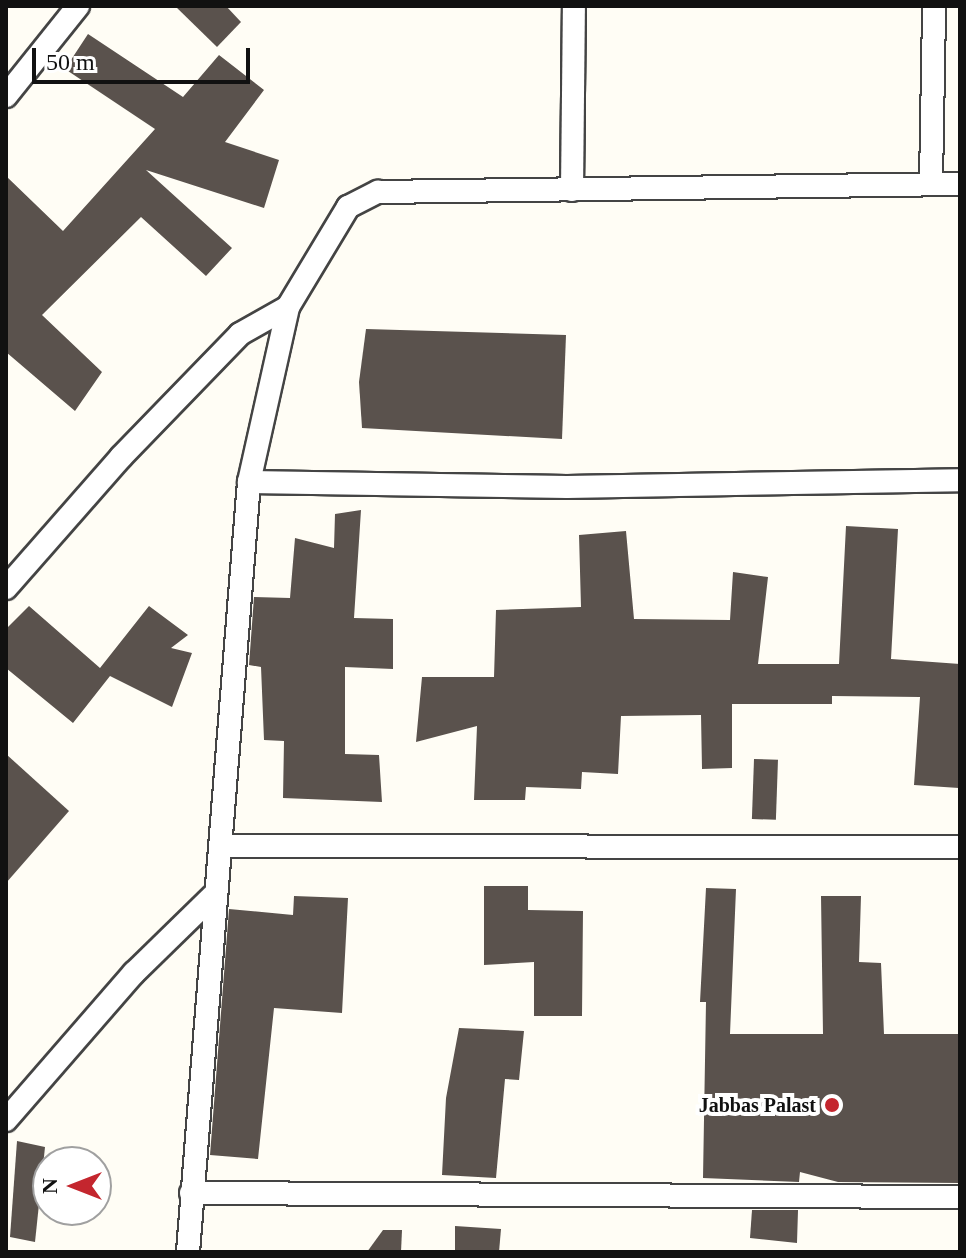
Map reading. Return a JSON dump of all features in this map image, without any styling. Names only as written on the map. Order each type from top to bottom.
[{"type":"street","points":[[6,96],[78,6]]},
{"type":"street","points":[[572,190],[574,6]]},
{"type":"street","points":[[931,183],[934,6]]},
{"type":"street","points":[[188,1252],[213,896],[223,846],[249,482],[288,307],[348,207],[360,197],[378,192],[960,184]]},
{"type":"street","points":[[6,588],[121,457],[240,334],[288,307]]},
{"type":"street","points":[[249,482],[567,487],[960,480]]},
{"type":"street","points":[[223,846],[960,847]]},
{"type":"street","points":[[6,1120],[134,973],[213,896]]},
{"type":"street","points":[[191,1193],[960,1197]]},
{"type":"building","points":[[175,6],[226,6],[241,22],[217,47]]},
{"type":"building","points":[[88,34],[183,97],[219,55],[264,90],[225,142],[279,160],[264,208],[146,170],[232,248],[206,276],[141,217],[42,315],[102,372],[75,411],[6,352],[6,176],[63,231],[155,129],[65,69]]},
{"type":"building","points":[[366,329],[566,335],[562,439],[362,428],[359,382]]},
{"type":"building","points":[[361,510],[354,618],[393,619],[393,669],[345,667],[345,754],[379,755],[382,802],[283,798],[284,741],[264,740],[261,667],[249,665],[254,597],[290,598],[295,538],[334,548],[335,514]]},
{"type":"building","points":[[846,526],[898,529],[891,659],[960,664],[959,788],[914,785],[920,697],[832,696],[832,704],[732,704],[732,768],[702,769],[701,715],[621,716],[618,774],[582,772],[581,789],[526,787],[525,800],[474,800],[477,726],[416,742],[422,677],[494,677],[496,610],[581,607],[579,535],[626,531],[634,619],[730,620],[733,572],[768,577],[758,664],[839,664]]},
{"type":"building","points":[[29,606],[100,668],[149,606],[188,635],[171,648],[192,653],[172,707],[110,676],[73,723],[6,668],[6,629]]},
{"type":"building","points":[[6,754],[69,811],[6,883]]},
{"type":"building","points":[[754,759],[778,760],[776,820],[752,819]]},
{"type":"building","points":[[484,886],[528,886],[528,910],[583,911],[582,1016],[534,1016],[534,962],[484,965]]},
{"type":"building","name":"Jabbas Palast","points":[[706,888],[736,889],[730,1034],[823,1034],[821,896],[861,896],[859,962],[881,963],[884,1034],[960,1034],[960,1183],[838,1182],[800,1172],[799,1182],[703,1178],[706,1002],[700,1002]]},
{"type":"building","points":[[294,896],[348,898],[342,1013],[274,1008],[258,1159],[210,1155],[229,909],[293,915]]},
{"type":"building","points":[[459,1028],[524,1031],[519,1080],[505,1079],[496,1178],[442,1175],[446,1098]]},
{"type":"building","points":[[17,1141],[40,1146],[32,1146],[32,1226],[37,1226],[35,1242],[10,1237]]},
{"type":"building","points":[[752,1210],[798,1210],[797,1243],[750,1238]]},
{"type":"building","points":[[455,1226],[501,1229],[499,1252],[455,1252]]},
{"type":"building","points":[[383,1230],[402,1230],[401,1252],[367,1252]]},
{"type":"place","name":"Jabbas Palast","points":[[832,1105]]}]
